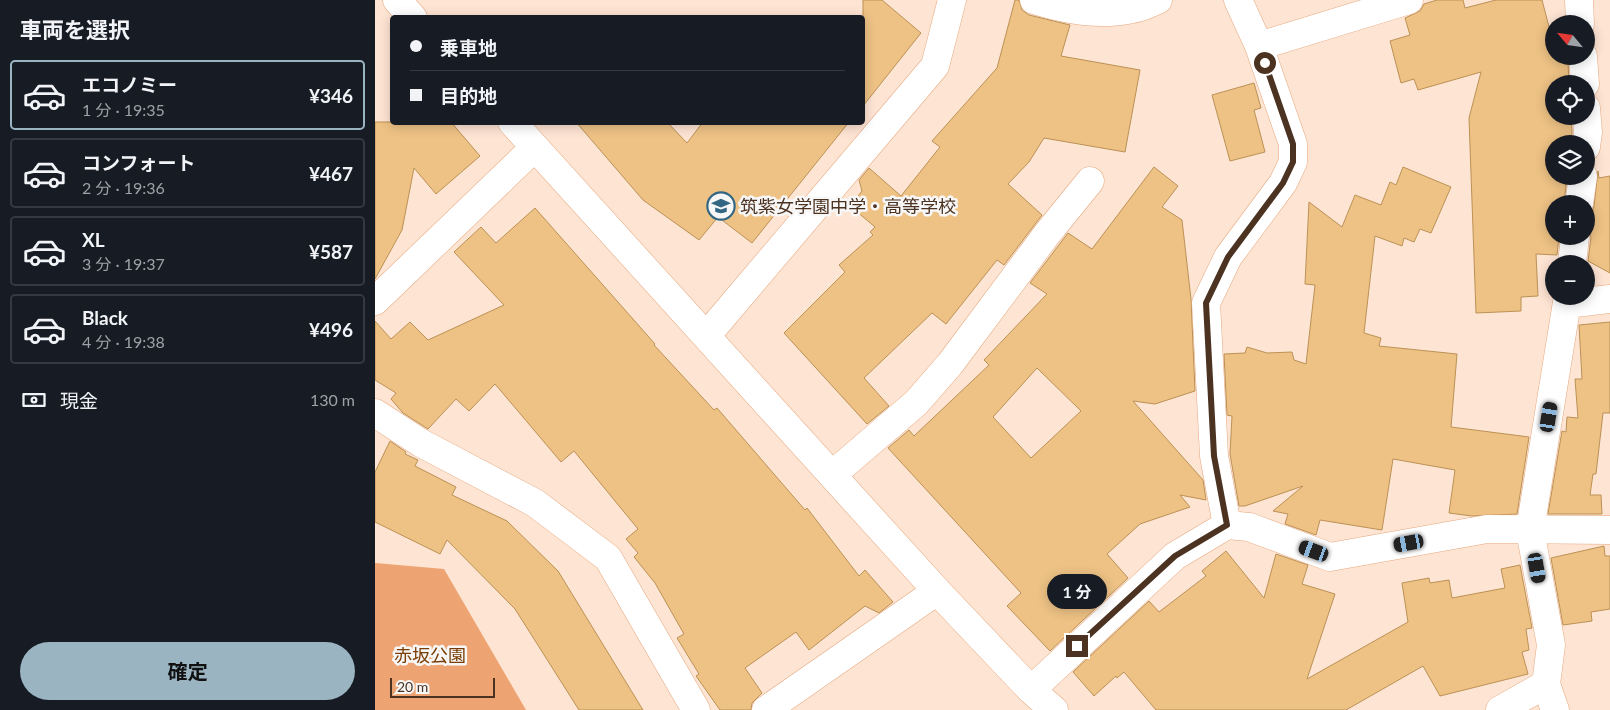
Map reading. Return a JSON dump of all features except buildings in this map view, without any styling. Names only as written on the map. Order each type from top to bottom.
[{"type":"street","points":[[397,0],[410,15]]},
{"type":"street","points":[[707,335],[935,66],[952,0]]},
{"type":"street","points":[[1034,0],[1056,7],[1090,12],[1132,9],[1158,0]]},
{"type":"street","points":[[1227,525],[1214,456],[1206,303],[1228,257],[1283,183],[1293,162],[1293,144],[1259,46],[1238,0]]},
{"type":"street","points":[[1259,46],[1409,0]]},
{"type":"street","points":[[1579,0],[1580,15]]},
{"type":"street","points":[[515,125],[937,591],[1031,690],[1055,710]]},
{"type":"street","points":[[375,302],[535,147]]},
{"type":"street","points":[[833,474],[916,403],[944,371],[1089,181]]},
{"type":"street","points":[[1595,299],[1610,299]]},
{"type":"street","points":[[1555,710],[1546,684],[1551,644],[1530,530],[1567,305]]},
{"type":"street","points":[[375,413],[421,443],[535,503],[608,558],[696,710]]},
{"type":"street","points":[[1031,690],[1175,556],[1227,525],[1249,527],[1330,557],[1487,529],[1610,530]]},
{"type":"street","points":[[766,710],[937,591]]},
{"type":"street","points":[[1500,710],[1546,684]]},
{"type":"green space","name":"赤坂公園","points":[[375,563],[444,569],[526,710],[375,710]]},
{"type":"place","name":"筑紫女学園中学・高等学校","points":[[721,206]]},
{"type":"route","points":[[1077,646],[1175,556],[1227,525],[1214,456],[1206,303],[1228,257],[1283,183],[1293,162],[1293,144],[1265,63]]}]
